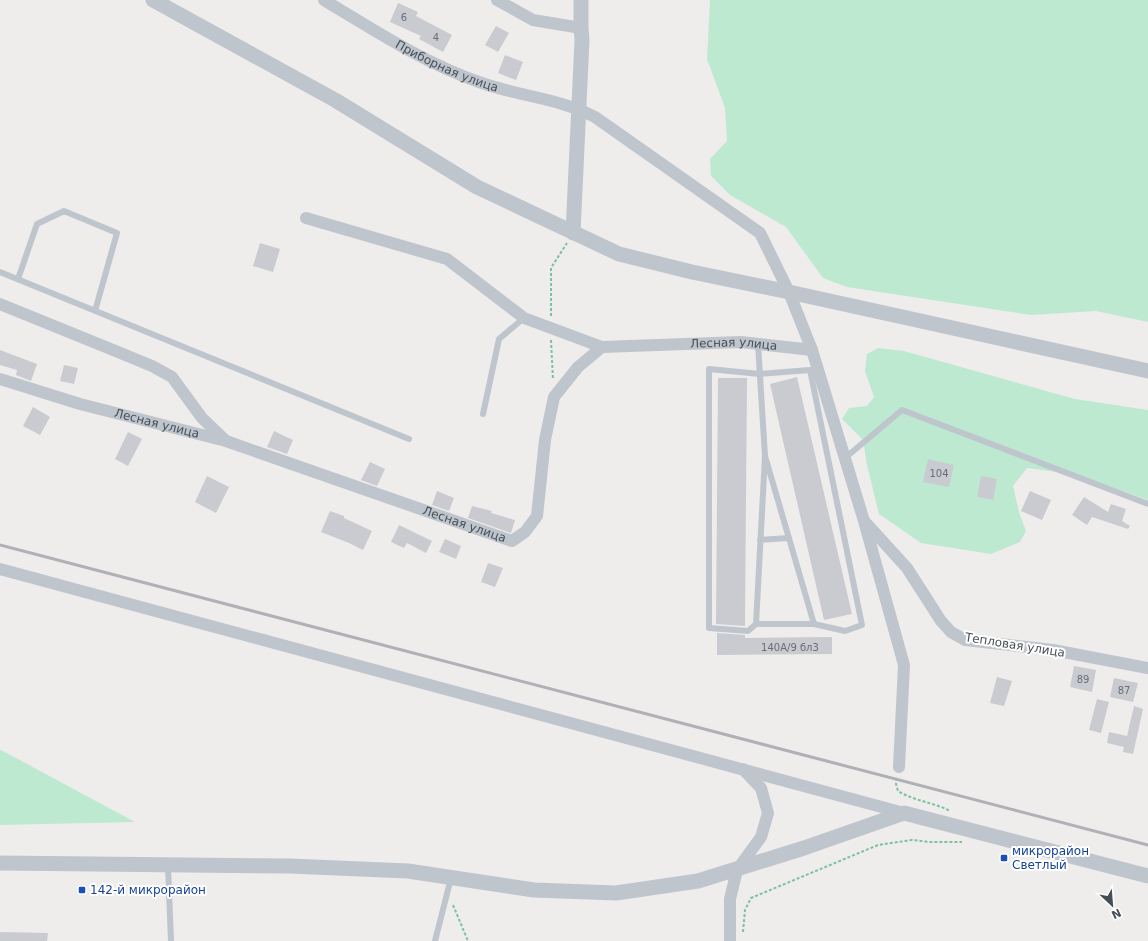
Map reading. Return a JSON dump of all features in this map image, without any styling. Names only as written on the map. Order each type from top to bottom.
[{"type":"street","points":[[153,0],[335,100],[478,187],[619,254],[692,272],[1148,371]]},
{"type":"street","name":"Приборная улица","points":[[324,0],[425,59],[454,73],[481,83],[579,108],[595,117],[760,233],[789,292],[812,350],[864,521],[904,665],[899,767]]},
{"type":"street","points":[[497,0],[533,20],[581,28]]},
{"type":"street","points":[[573,233],[582,40],[581,0]]},
{"type":"street","points":[[306,218],[447,260],[524,318],[602,347]]},
{"type":"street","points":[[0,304],[152,366],[172,377],[202,418],[226,441]]},
{"type":"street","name":"Лесная улица","points":[[0,379],[80,404],[226,441],[512,542],[524,532],[537,516],[545,440],[554,397],[578,367],[602,347],[742,342],[812,350]]},
{"type":"street","name":"Тепловая улица","points":[[864,521],[907,568],[951,632],[966,640],[1052,650],[1148,668]]},
{"type":"street","points":[[0,569],[904,813],[1148,876]]},
{"type":"street","points":[[730,941],[730,899],[737,870],[761,837],[768,813],[761,788],[744,769]]},
{"type":"street","points":[[0,863],[168,866],[290,866],[408,870],[534,890],[616,893],[698,881],[804,848],[904,813]]},
{"type":"lane","points":[[18,279],[37,224],[64,211],[117,233],[95,311]]},
{"type":"lane","points":[[0,272],[409,440]]},
{"type":"lane","points":[[483,414],[499,339],[524,318]]},
{"type":"lane","points":[[756,624],[814,624],[845,631],[862,625],[810,370],[760,374],[709,369],[709,628],[748,632],[756,624],[765,456],[760,374],[758,344]]},
{"type":"lane","points":[[845,458],[902,410],[1148,504]]},
{"type":"lane","points":[[765,456],[814,624]]},
{"type":"lane","points":[[760,540],[789,538]]},
{"type":"lane","points":[[168,866],[171,941]]},
{"type":"lane","points":[[435,941],[451,877]]},
{"type":"path","points":[[554,397],[551,328],[552,268],[573,233]]},
{"type":"path","points":[[899,767],[896,784],[898,791],[915,799],[936,804],[953,813]]},
{"type":"path","points":[[742,933],[745,910],[751,898],[878,846],[912,840],[930,842],[966,842]]},
{"type":"path","points":[[450,899],[468,941]]},
{"type":"green space","points":[[710,0],[1148,0],[1148,322],[1096,311],[1031,315],[847,287],[823,278],[786,227],[730,195],[711,176],[710,159],[727,141],[725,108],[707,59]]},
{"type":"green space","points":[[878,348],[904,351],[1075,399],[1148,410],[1148,500],[1079,475],[1027,468],[1013,486],[1019,512],[1026,531],[1020,542],[991,554],[921,543],[879,514],[867,465],[863,440],[842,419],[849,408],[867,406],[874,397],[865,371],[867,354]]},
{"type":"green space","points":[[0,750],[3,751],[135,822],[0,825]]},
{"type":"building","points":[[398,3],[418,12],[416,16],[452,35],[443,52],[419,39],[421,36],[390,22]]},
{"type":"building","points":[[496,26],[509,33],[498,52],[485,45]]},
{"type":"building","points":[[505,55],[523,62],[516,80],[498,73]]},
{"type":"building","points":[[260,243],[280,249],[273,272],[253,266]]},
{"type":"building","points":[[0,350],[37,364],[31,381],[16,375],[17,370],[0,365]]},
{"type":"building","points":[[64,365],[78,368],[74,384],[60,381]]},
{"type":"building","points":[[797,377],[852,614],[824,620],[770,384]]},
{"type":"building","points":[[718,378],[747,378],[745,626],[716,624]]},
{"type":"building","points":[[33,407],[50,417],[40,435],[23,426]]},
{"type":"building","points":[[274,431],[293,440],[287,454],[267,447]]},
{"type":"building","points":[[128,432],[142,439],[128,466],[115,459]]},
{"type":"building","points":[[928,459],[954,465],[949,487],[923,482]]},
{"type":"building","points":[[370,462],[385,469],[377,486],[361,480]]},
{"type":"building","points":[[207,476],[229,487],[216,513],[195,502]]},
{"type":"building","points":[[981,476],[997,479],[993,500],[977,497]]},
{"type":"building","points":[[437,491],[454,498],[449,511],[432,505]]},
{"type":"building","points":[[1030,491],[1051,500],[1042,520],[1021,511]]},
{"type":"building","points":[[1084,497],[1108,512],[1111,504],[1126,509],[1122,521],[1130,526],[1128,529],[1092,517],[1087,525],[1072,515]]},
{"type":"building","points":[[472,506],[492,511],[491,513],[515,520],[511,533],[468,518]]},
{"type":"building","points":[[330,511],[344,516],[344,518],[372,531],[363,550],[321,532]]},
{"type":"building","points":[[399,525],[432,541],[426,553],[407,543],[404,548],[391,542]]},
{"type":"building","points":[[445,539],[461,546],[456,559],[439,552]]},
{"type":"building","points":[[488,563],[503,568],[495,587],[481,582]]},
{"type":"building","points":[[717,633],[745,635],[745,638],[832,637],[832,654],[717,655]]},
{"type":"building","points":[[1074,666],[1096,670],[1092,692],[1070,687]]},
{"type":"building","points":[[997,677],[1012,681],[1004,706],[990,703]]},
{"type":"building","points":[[1114,678],[1138,683],[1133,702],[1110,697]]},
{"type":"building","points":[[1097,699],[1109,702],[1101,733],[1089,730]]},
{"type":"building","points":[[1134,706],[1143,709],[1133,754],[1123,752],[1124,747],[1107,743],[1109,732],[1127,736]]},
{"type":"building","points":[[0,932],[48,933],[47,941],[0,941]]},
{"type":"railway","points":[[0,545],[1148,845]]},
{"type":"place","name":"микрорайон Светлый","points":[[1004,858]]},
{"type":"place","name":"142-й микрорайон","points":[[82,890]]}]
